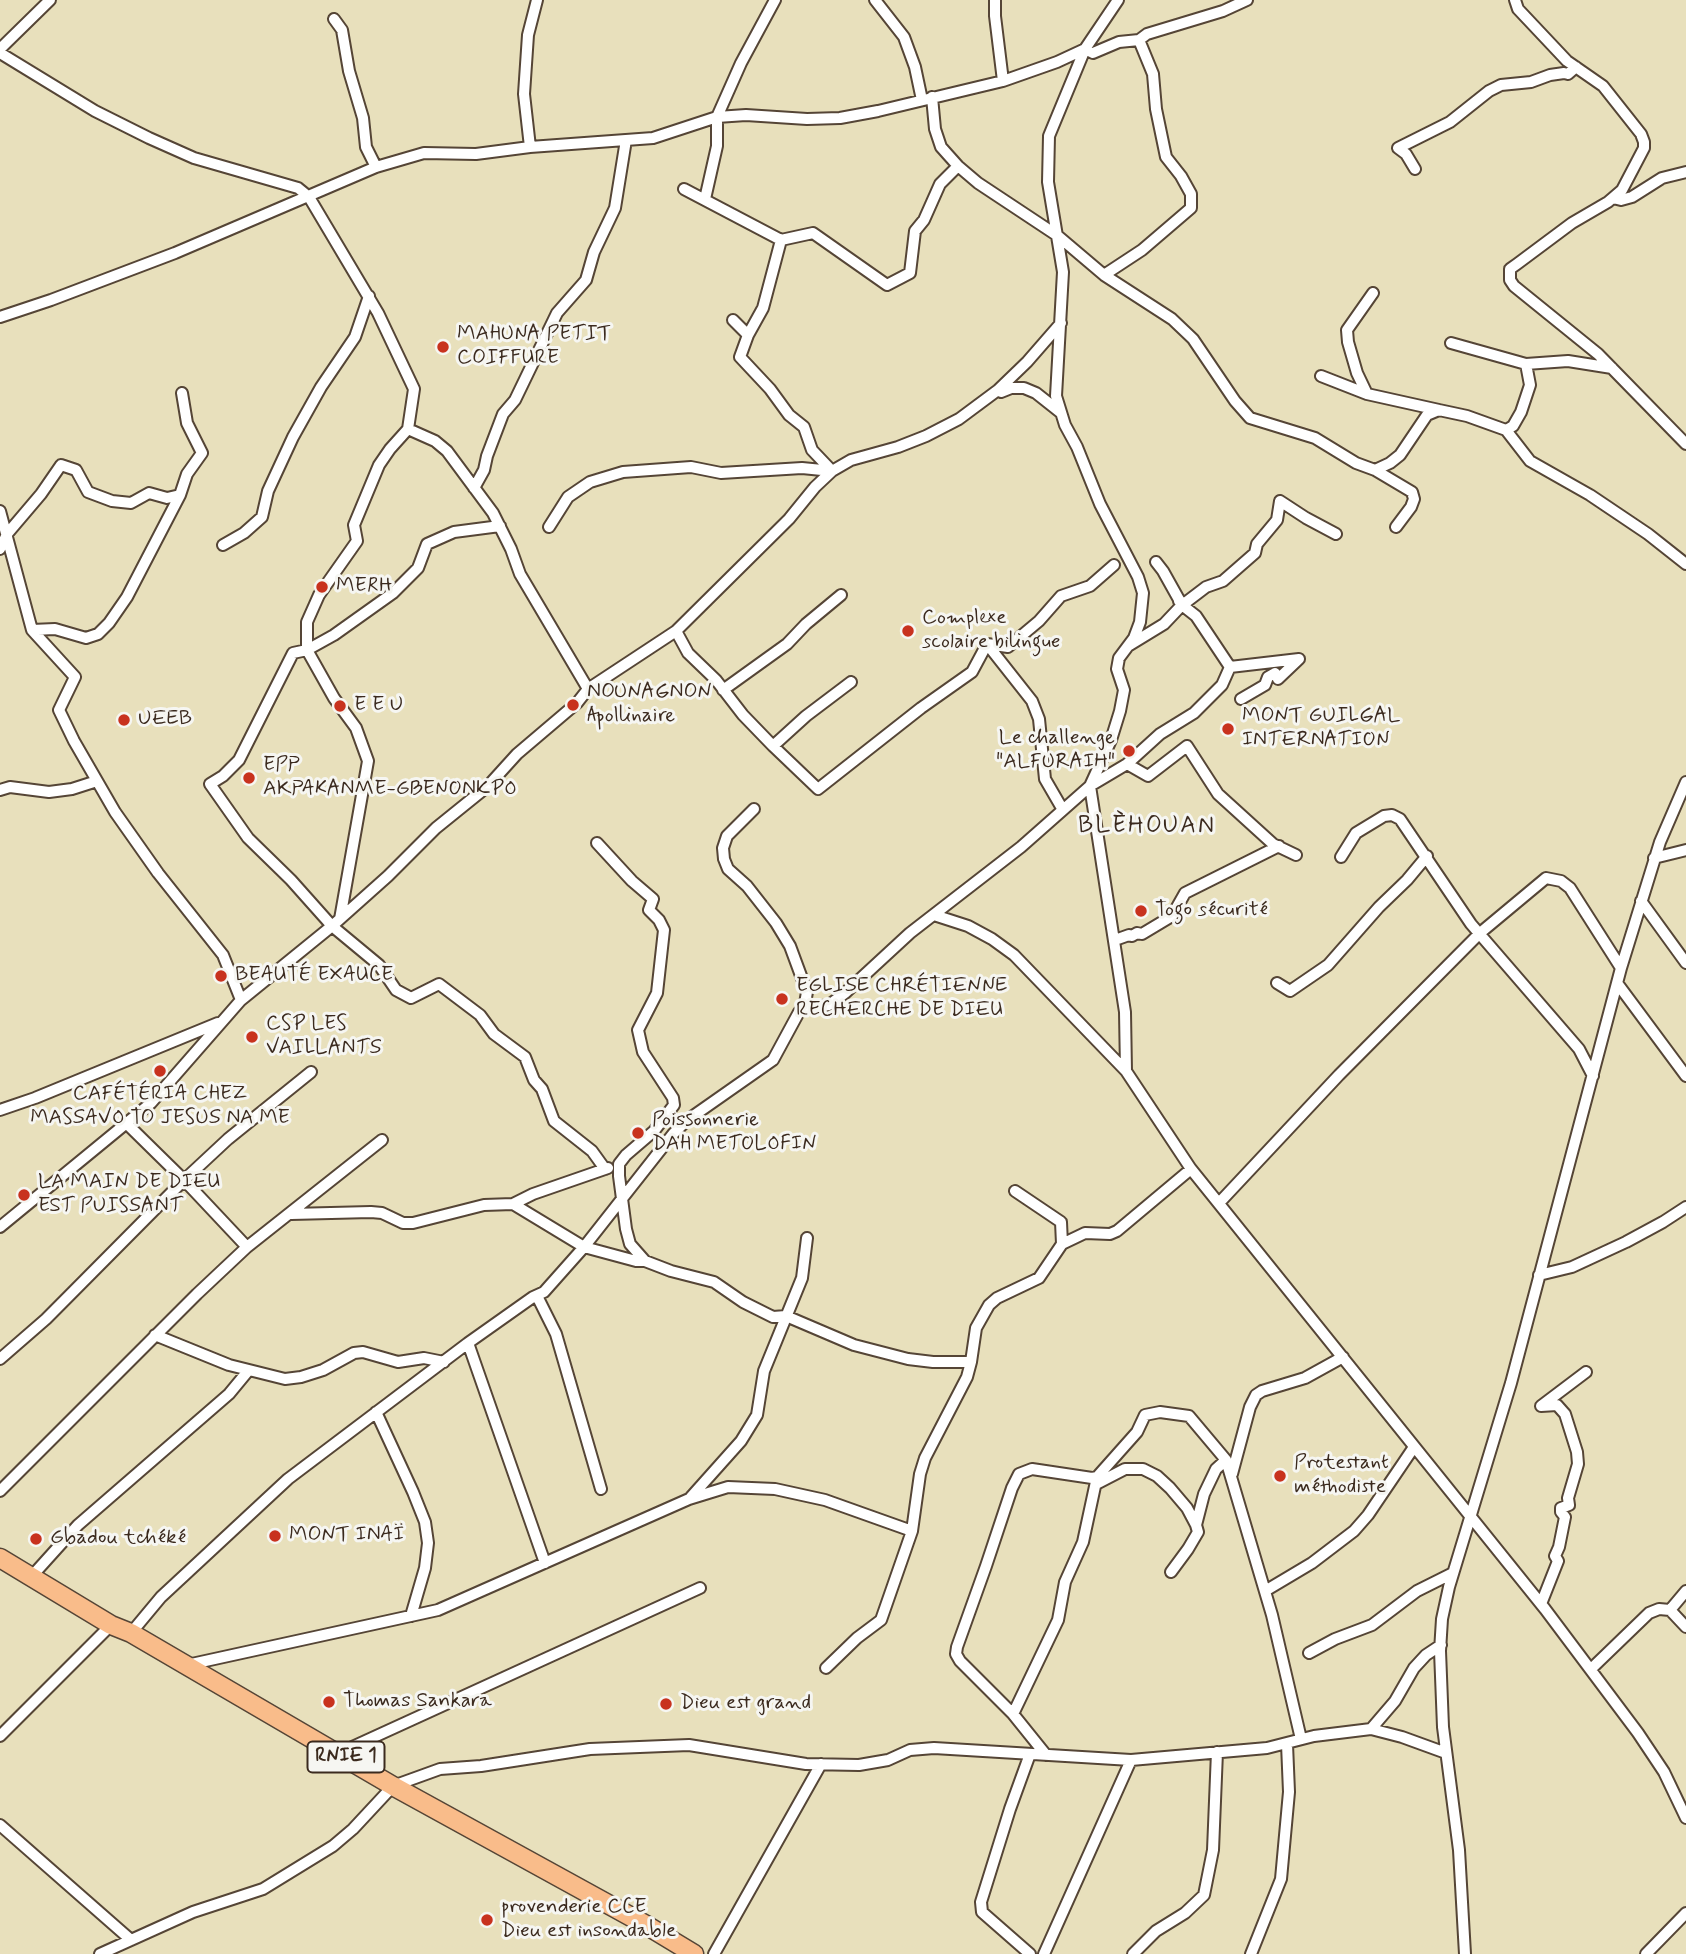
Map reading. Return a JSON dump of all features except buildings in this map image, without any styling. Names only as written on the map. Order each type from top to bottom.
[{"type":"highway","name":"RNIE 1","points":[[0,1558],[111,1625],[131,1633],[393,1786],[694,1954]]},
{"type":"street","points":[[50,0],[0,51],[95,111],[149,138],[194,158],[298,188],[309,197],[369,296],[414,389],[408,429],[379,465],[354,524],[357,541],[319,595],[307,622],[307,650],[334,698],[356,728],[368,761],[336,922]]},
{"type":"street","points":[[530,148],[524,94],[528,35],[537,0]]},
{"type":"street","points":[[705,200],[717,146],[717,117],[741,63],[775,0]]},
{"type":"street","points":[[875,0],[904,37],[927,98],[941,147],[958,166],[978,183],[1058,236],[1104,275],[1172,319],[1193,339],[1250,418],[1315,438],[1412,492],[1414,499],[1411,507],[1396,527]]},
{"type":"street","points":[[995,0],[1003,81]]},
{"type":"street","points":[[1118,0],[1085,49],[1049,136],[1048,182],[1063,272],[1056,396],[1060,412],[1100,504],[1138,577],[1143,593],[1140,622],[1135,638],[1119,658],[1117,669],[1124,690],[1120,711],[1111,740],[1090,786],[1125,1012],[1126,1071]]},
{"type":"street","points":[[1085,49],[1093,53],[1119,42],[1139,40],[1147,34],[1247,0]]},
{"type":"street","points":[[1514,0],[1518,9],[1576,67],[1603,86],[1641,134],[1644,148],[1622,190],[1517,264],[1508,275],[1514,286],[1598,354],[1686,444]]},
{"type":"street","points":[[334,19],[342,30],[349,71],[363,118],[366,147],[376,167]]},
{"type":"street","points":[[1104,275],[1142,250],[1191,208],[1191,194],[1166,157],[1156,108],[1153,74],[1139,40]]},
{"type":"street","points":[[0,317],[175,253],[376,167],[424,153],[476,155],[653,138],[717,117],[746,115],[840,118],[1003,81],[1085,49]]},
{"type":"street","points":[[1415,169],[1406,154],[1398,148],[1450,122],[1489,91],[1501,85],[1567,74],[1576,67]]},
{"type":"street","points":[[474,488],[484,470],[486,456],[503,414],[515,400],[558,313],[586,280],[594,252],[615,208],[626,140]]},
{"type":"street","points":[[684,189],[781,240],[813,233],[887,285],[910,273],[915,231],[924,220],[940,184],[958,166]]},
{"type":"street","points":[[1613,198],[1621,200],[1632,197],[1662,178],[1686,172]]},
{"type":"street","points":[[781,240],[763,308],[748,335],[740,357],[770,389],[789,415],[804,426],[812,450],[832,471]]},
{"type":"street","points":[[1367,394],[1357,373],[1347,335],[1350,324],[1373,293]]},
{"type":"street","points":[[223,545],[244,533],[262,517],[268,491],[293,436],[321,387],[355,337],[369,296]]},
{"type":"street","points":[[733,320],[748,335]]},
{"type":"street","points":[[0,1227],[151,1103],[241,1000],[388,876],[436,828],[488,786],[517,754],[577,703],[588,689],[677,631],[789,519],[832,471],[851,460],[926,436],[959,419],[998,390],[1061,323]]},
{"type":"street","points":[[1451,343],[1526,364],[1568,361],[1612,368]]},
{"type":"street","points":[[1506,430],[1513,426],[1521,412],[1530,385],[1526,364]]},
{"type":"street","points":[[1321,376],[1367,394],[1467,416],[1506,430],[1530,461],[1590,495],[1648,534],[1686,564]]},
{"type":"street","points":[[983,401],[1011,388],[1024,388],[1036,393],[1060,412]]},
{"type":"street","points":[[32,630],[55,629],[86,638],[98,634],[127,597],[180,495],[187,474],[202,453],[187,423],[182,393]]},
{"type":"street","points":[[1375,470],[1390,463],[1400,454],[1427,415],[1439,410]]},
{"type":"street","points":[[408,429],[435,440],[447,451],[493,513],[520,574],[588,689]]},
{"type":"street","points":[[0,549],[7,534],[41,494],[61,465],[76,470],[88,492],[112,501],[131,503],[149,493],[167,498],[180,495]]},
{"type":"street","points":[[549,527],[568,497],[590,482],[623,472],[691,467],[721,472],[802,468],[832,471]]},
{"type":"street","points":[[1128,646],[1164,624],[1180,603],[1185,603],[1206,587],[1223,581],[1255,553],[1258,544],[1277,520],[1280,501],[1336,534]]},
{"type":"street","points":[[0,511],[32,630],[75,677],[59,710],[115,812],[158,873],[223,955],[241,1000]]},
{"type":"street","points":[[500,526],[454,532],[427,544],[418,568],[393,593],[334,635],[307,650],[293,653],[239,760],[223,776],[210,784],[248,838],[379,965],[396,990],[411,998],[439,984],[480,1016],[494,1034],[525,1057],[534,1080],[546,1098],[554,1121],[592,1151],[605,1169]]},
{"type":"street","points":[[1156,562],[1180,603],[1196,616],[1230,667]]},
{"type":"street","points":[[987,644],[1008,647],[1039,621],[1061,596],[1090,586],[1114,565]]},
{"type":"street","points":[[723,690],[787,644],[841,595]]},
{"type":"street","points":[[677,631],[688,653],[743,715],[818,789],[972,672],[987,644]]},
{"type":"street","points":[[987,644],[1032,701],[1039,719],[1045,779],[1063,810]]},
{"type":"street","points":[[1230,667],[1299,659],[1278,680],[1275,673],[1268,677],[1265,685],[1241,699]]},
{"type":"street","points":[[804,1009],[828,1005],[1090,786],[1127,764],[1160,734],[1194,713],[1222,685],[1230,667]]},
{"type":"street","points":[[773,746],[806,716],[851,682]]},
{"type":"street","points":[[1127,764],[1148,776],[1187,746],[1218,794],[1273,844],[1296,855]]},
{"type":"street","points":[[0,790],[10,787],[49,792],[72,789],[97,781]]},
{"type":"street","points":[[1465,1954],[1459,1850],[1443,1727],[1442,1619],[1539,1275],[1621,968],[1654,858],[1686,782]]},
{"type":"street","points":[[131,1633],[161,1597],[221,1538],[288,1479],[468,1343],[552,1284],[686,1121],[773,1060],[796,1017],[804,1009],[807,992],[790,946],[776,922],[729,869],[724,859],[723,848],[727,836],[754,809]]},
{"type":"street","points":[[1341,857],[1356,833],[1384,816],[1392,815],[1399,819],[1480,933],[1579,1049],[1593,1076]]},
{"type":"street","points":[[290,1214],[382,1213],[403,1223],[414,1223],[484,1205],[513,1204],[533,1194],[619,1164],[654,1131],[674,1105],[673,1098],[643,1052],[638,1030],[657,993],[664,930],[649,910],[653,899],[632,881],[597,843]]},
{"type":"street","points":[[1115,940],[1129,934],[1142,934],[1172,916],[1185,893],[1279,846]]},
{"type":"street","points":[[1654,858],[1686,850]]},
{"type":"street","points":[[1277,984],[1290,991],[1328,965],[1427,856]]},
{"type":"street","points":[[1219,1203],[1339,1075],[1480,933],[1546,878],[1561,881],[1570,888],[1621,968]]},
{"type":"street","points":[[1641,901],[1686,963]]},
{"type":"street","points":[[934,915],[968,926],[1014,955],[1126,1071],[1191,1168],[1591,1669],[1664,1772],[1686,1818]]},
{"type":"street","points":[[1617,983],[1686,1076]]},
{"type":"street","points":[[0,1110],[222,1022]]},
{"type":"street","points":[[0,1359],[46,1319],[228,1139],[311,1072]]},
{"type":"street","points":[[127,1123],[247,1247]]},
{"type":"street","points":[[0,1491],[247,1247],[382,1140]]},
{"type":"street","points":[[619,1164],[621,1200],[630,1244],[645,1261]]},
{"type":"street","points":[[1015,1191],[1061,1222],[1085,1233],[1110,1234],[1191,1168]]},
{"type":"street","points":[[513,1204],[584,1247],[645,1261],[671,1272],[714,1282],[743,1303],[773,1317],[786,1316],[854,1345],[908,1359],[971,1362]]},
{"type":"street","points":[[1539,1275],[1572,1267],[1626,1242],[1686,1207]]},
{"type":"street","points":[[1061,1222],[1062,1244]]},
{"type":"street","points":[[826,1668],[881,1620],[912,1531],[920,1474],[925,1458],[942,1430],[967,1377],[976,1328],[989,1306],[997,1298],[1039,1278],[1062,1244],[1085,1233]]},
{"type":"street","points":[[689,1499],[741,1441],[757,1415],[764,1371],[802,1278],[807,1238]]},
{"type":"street","points":[[537,1296],[556,1334],[601,1489]]},
{"type":"street","points":[[773,1317],[779,1330]]},
{"type":"street","points":[[155,1335],[229,1365],[285,1379],[323,1370],[354,1353],[363,1352],[398,1362],[425,1358],[443,1362]]},
{"type":"street","points":[[468,1343],[545,1563]]},
{"type":"street","points":[[1232,1474],[1250,1407],[1256,1395],[1305,1378],[1343,1357]]},
{"type":"street","points":[[32,1576],[78,1525],[229,1394],[248,1371]]},
{"type":"street","points":[[1541,1604],[1558,1561],[1555,1556],[1565,1517],[1561,1508],[1569,1505],[1568,1498],[1578,1464],[1565,1414],[1557,1405],[1542,1406],[1586,1372]]},
{"type":"street","points":[[376,1412],[414,1492],[425,1522],[428,1543],[425,1568],[411,1616]]},
{"type":"street","points":[[1013,1714],[1058,1620],[1065,1582],[1083,1542],[1096,1481],[1130,1442],[1142,1419],[1149,1413],[1160,1412],[1189,1416],[1226,1460],[1265,1591],[1301,1740]]},
{"type":"street","points":[[1265,1591],[1312,1563],[1354,1531],[1414,1447]]},
{"type":"street","points":[[1196,1525],[1204,1494],[1216,1469],[1226,1460]]},
{"type":"street","points":[[722,1463],[728,1487]]},
{"type":"street","points":[[1046,1755],[1013,1714],[960,1661],[956,1654],[957,1647],[1019,1474],[1032,1469],[1096,1481]]},
{"type":"street","points":[[1096,1481],[1125,1469],[1143,1469],[1157,1476],[1187,1508],[1198,1532],[1171,1572]]},
{"type":"street","points":[[187,1665],[438,1610],[689,1499],[728,1487],[775,1489],[825,1500],[912,1531]]},
{"type":"street","points":[[1309,1653],[1372,1625],[1417,1591],[1453,1573]]},
{"type":"street","points":[[339,1753],[699,1588]]},
{"type":"street","points":[[1670,1611],[1686,1591]]},
{"type":"street","points":[[1591,1669],[1649,1613],[1659,1609],[1670,1611],[1686,1628]]},
{"type":"street","points":[[0,1736],[111,1625]]},
{"type":"street","points":[[1371,1729],[1395,1700],[1414,1668],[1426,1655],[1441,1645]]},
{"type":"street","points":[[100,1954],[193,1912],[221,1905],[269,1886],[333,1846],[353,1829],[393,1786],[440,1769],[481,1766],[590,1749],[689,1745],[806,1764],[859,1765],[888,1760],[910,1750],[934,1748],[1131,1760],[1287,1744],[1314,1736],[1371,1729],[1446,1753]]},
{"type":"street","points":[[1251,1954],[1281,1879],[1289,1792],[1287,1744]]},
{"type":"street","points":[[1133,1954],[1156,1931],[1185,1913],[1205,1895],[1213,1850],[1217,1752]]},
{"type":"street","points":[[1030,1754],[981,1902],[982,1912],[1030,1954]]},
{"type":"street","points":[[1044,1954],[1131,1760]]},
{"type":"street","points":[[715,1954],[821,1764]]},
{"type":"street","points":[[0,1825],[131,1940]]},
{"type":"street","points":[[1646,1954],[1686,1913]]},
{"type":"place","name":"MAHUNA PETIT COIFFURE","points":[[443,347]]},
{"type":"place","name":"MERH","points":[[322,587]]},
{"type":"place","name":"Complexe scolaire bilingue","points":[[908,631]]},
{"type":"place","name":"NOUNAGNON Apollinaire","points":[[573,705]]},
{"type":"place","name":"E E U","points":[[340,706]]},
{"type":"place","name":"UEEB","points":[[124,720]]},
{"type":"place","name":"MONT GUILGAL INTERNATION","points":[[1228,729]]},
{"type":"place","name":"Le challenge \"ALFURAIH\"","points":[[1129,751]]},
{"type":"place","name":"EPP AKPAKANME-GBENONKPO","points":[[249,778]]},
{"type":"place","name":"Togo sécurité","points":[[1141,911]]},
{"type":"place","name":"BEAUTÉ EXAUCE","points":[[221,976]]},
{"type":"place","name":"EGLISE CHRÉTIENNE RECHERCHE DE DIEU","points":[[782,999]]},
{"type":"place","name":"CSP LES VAILLANTS","points":[[252,1037]]},
{"type":"place","name":"CAFÉTÉRIA CHEZ MASSAVO TO JESUS NA ME","points":[[160,1071]]},
{"type":"place","name":"Poissonnerie DAH METOLOFIN","points":[[638,1133]]},
{"type":"place","name":"LA MAIN DE DIEU EST PUISSANT","points":[[24,1195]]},
{"type":"place","name":"Protestant méthodiste","points":[[1280,1476]]},
{"type":"place","name":"MONT INAÏ","points":[[275,1536]]},
{"type":"place","name":"Gbadou tchéké","points":[[36,1539]]},
{"type":"place","name":"Thomas Sankara","points":[[329,1702]]},
{"type":"place","name":"Dieu est grand","points":[[666,1704]]},
{"type":"place","name":"provenderie CCE Dieu est insondable","points":[[487,1920]]},
{"type":"district","name":"BLÈHOUAN","points":[[1147,827]]}]
